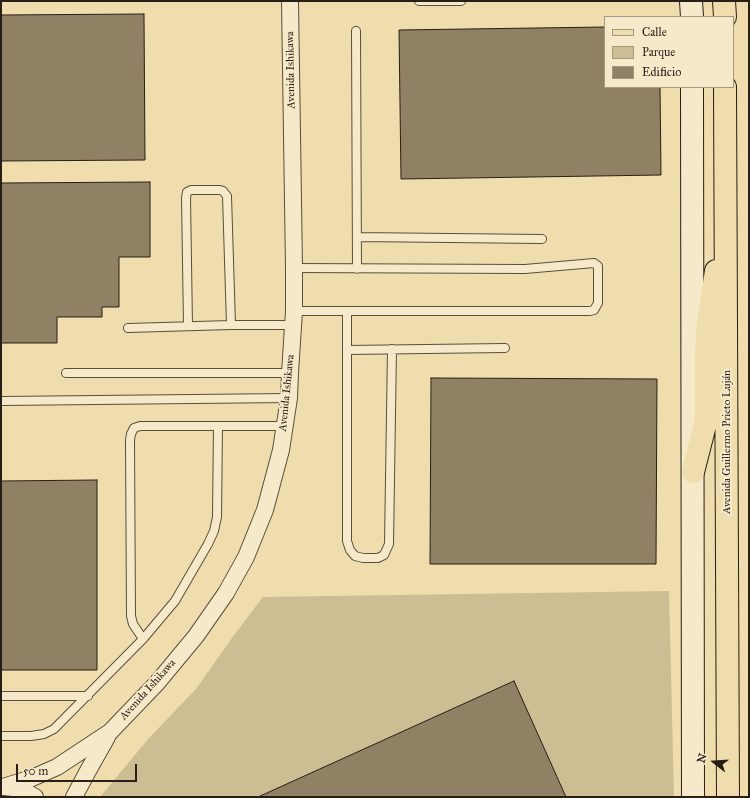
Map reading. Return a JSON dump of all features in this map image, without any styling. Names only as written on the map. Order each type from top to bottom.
[{"type":"main road","points":[[724,1],[724,16]]},
{"type":"main road","name":"Avenida Guillermo Prieto Luján","points":[[725,88],[728,797]]},
{"type":"main road","points":[[693,472],[706,421],[706,352],[708,323],[726,209]]},
{"type":"street","name":"Avenida Ishikawa","points":[[74,797],[88,769],[110,732],[196,636],[226,593],[246,557],[265,510],[281,450],[285,426],[289,398],[293,318],[294,268],[290,1]]},
{"type":"street","points":[[692,1],[692,16]]},
{"type":"street","points":[[692,88],[693,797]]},
{"type":"street","name":"Avenida Ishikawa","points":[[2,787],[32,778],[57,767],[110,732]]},
{"type":"street","name":"Avenida Ishikawa","points":[[2,787],[21,789],[36,797]]},
{"type":"lane","points":[[419,1],[461,1]]},
{"type":"lane","points":[[356,31],[357,268]]},
{"type":"lane","points":[[188,326],[186,198],[187,192],[190,190],[220,190],[227,196],[231,325]]},
{"type":"lane","points":[[357,237],[542,239]]},
{"type":"lane","points":[[128,328],[231,325],[347,311],[590,311],[594,310],[598,303],[598,266],[594,263],[525,269],[294,268]]},
{"type":"lane","points":[[347,311],[347,541],[350,550],[355,556],[363,558],[378,558],[384,555],[388,550],[390,536],[392,349]]},
{"type":"lane","points":[[347,350],[505,348]]},
{"type":"lane","points":[[66,373],[290,373]]},
{"type":"lane","points":[[1,401],[289,398]]},
{"type":"lane","points":[[143,639],[133,624],[131,616],[131,434],[134,428],[140,426],[285,426]]},
{"type":"lane","points":[[1,736],[31,736],[44,734],[54,729],[143,639],[175,601],[214,531],[217,517],[218,426]]},
{"type":"lane","points":[[1,696],[88,696]]},
{"type":"green space","points":[[669,591],[674,797],[100,797],[149,738],[196,689],[263,597]]},
{"type":"building","points":[[144,14],[145,160],[1,161],[1,15]]},
{"type":"building","points":[[604,27],[604,88],[660,88],[661,175],[401,179],[399,30]]},
{"type":"building","points":[[150,182],[150,257],[119,257],[119,307],[102,307],[102,317],[57,317],[57,343],[1,343],[1,183]]},
{"type":"building","points":[[431,378],[657,379],[656,564],[430,564]]},
{"type":"building","points":[[97,480],[97,670],[1,670],[1,481]]},
{"type":"building","points":[[514,681],[566,797],[258,797]]}]
